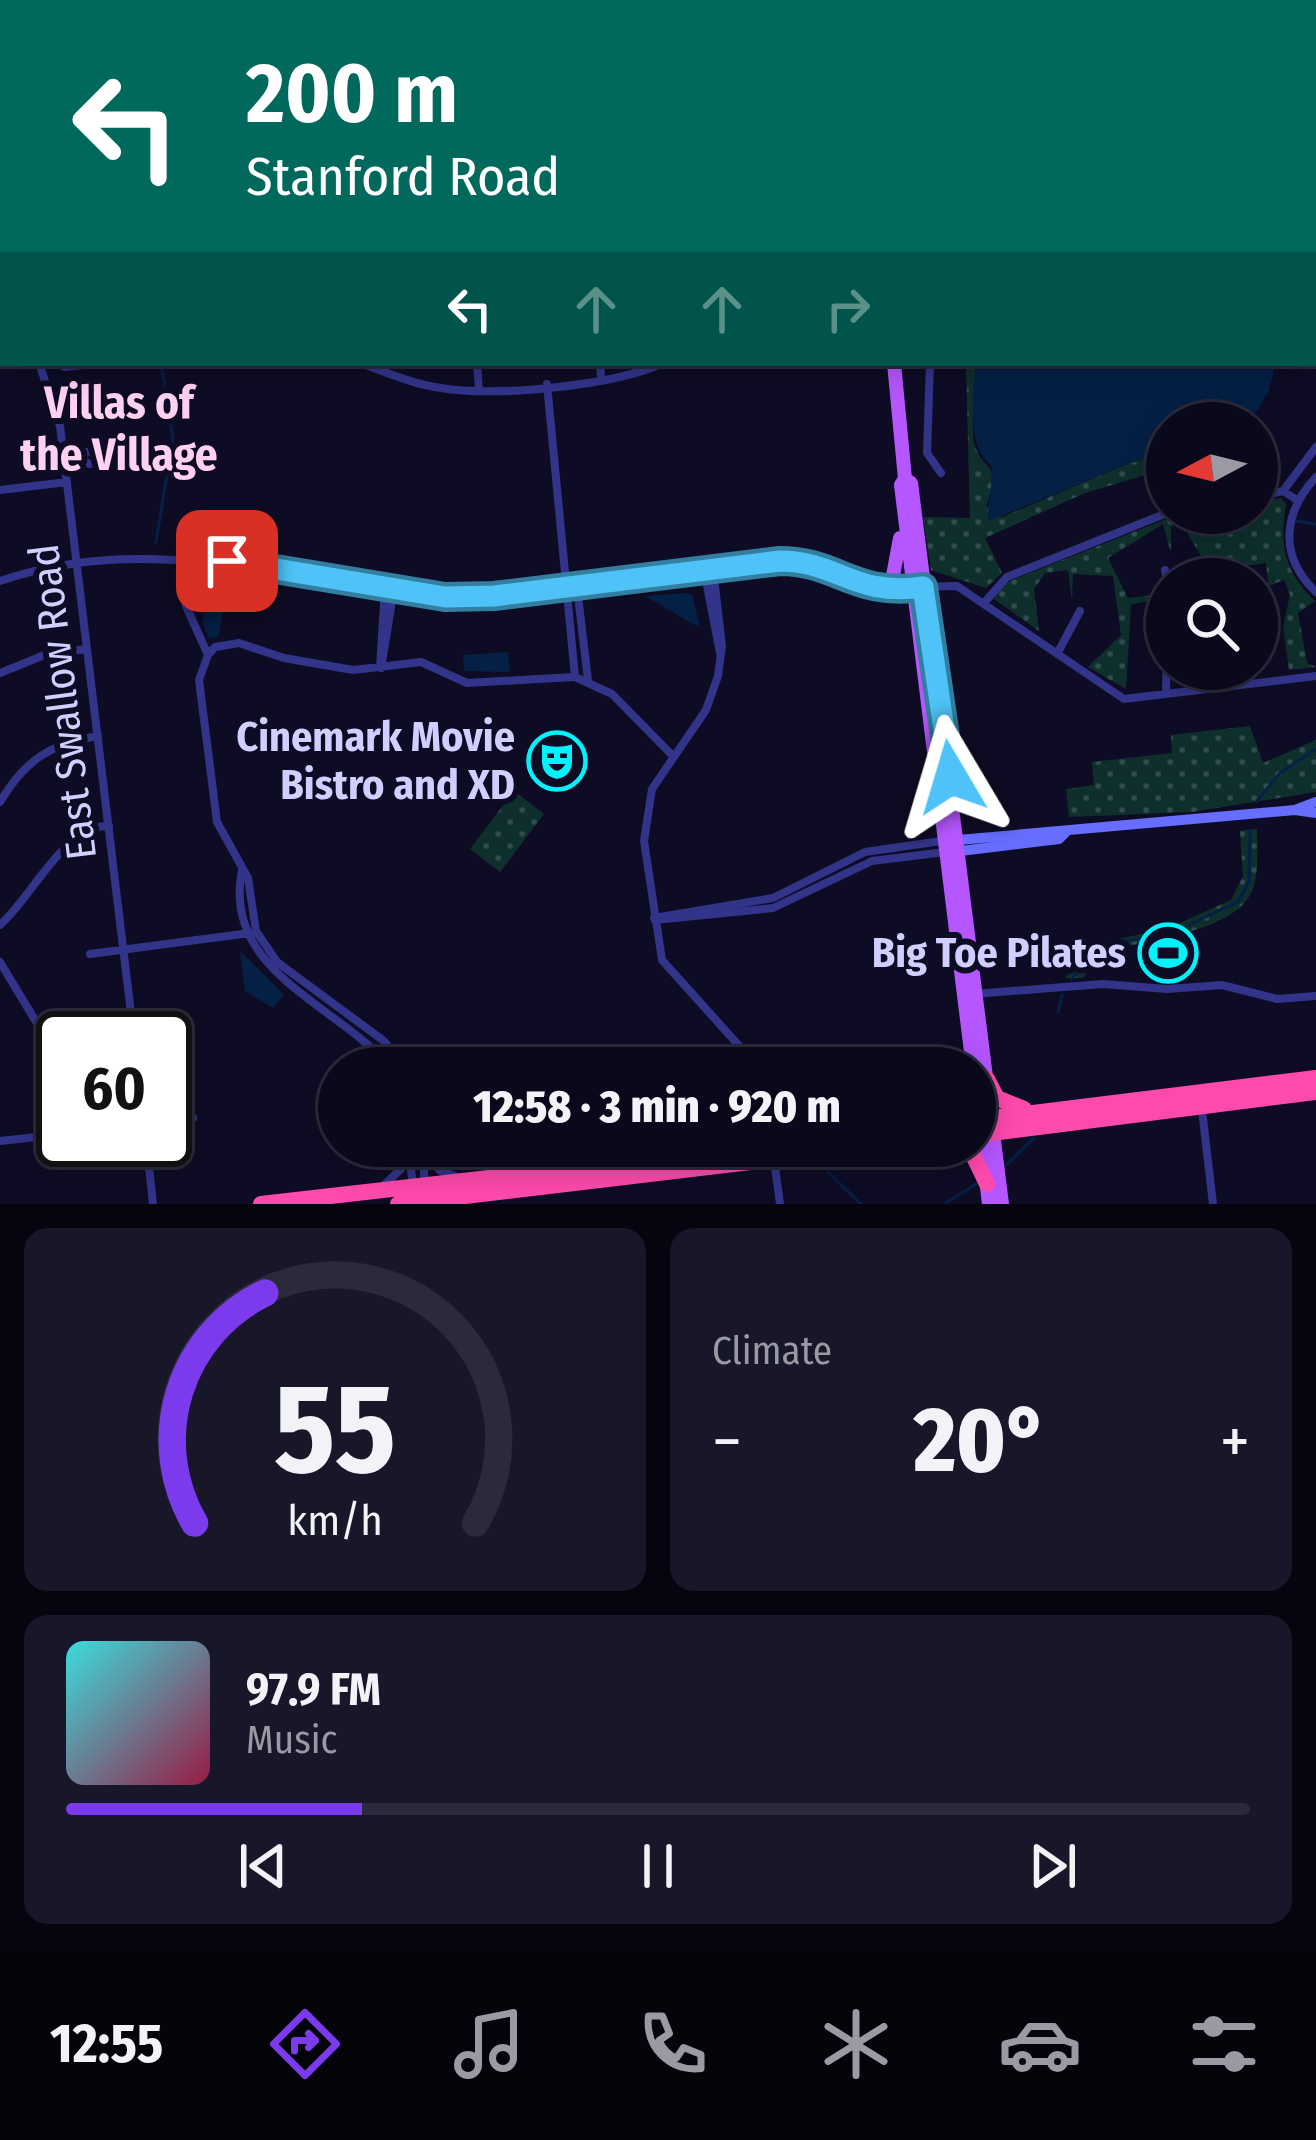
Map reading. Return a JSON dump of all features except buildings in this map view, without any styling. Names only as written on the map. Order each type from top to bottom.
[{"type":"highway","points":[[996,1122],[1037,1112],[1316,1078]]},
{"type":"highway","points":[[1202,1107],[1210,1098],[1249,1094],[1262,1084]]},
{"type":"highway","points":[[996,1125],[1119,1117],[1316,1092]]},
{"type":"highway","points":[[1119,1117],[1162,1103],[1167,1096]]},
{"type":"highway","points":[[996,1097],[1037,1112]]},
{"type":"highway","points":[[417,1198],[464,1180],[597,1167]]},
{"type":"highway","points":[[261,1204],[378,1189],[417,1198],[646,1167]]},
{"type":"highway","points":[[979,1167],[987,1184]]},
{"type":"main road","points":[[894,366],[903,483],[977,998],[978,1047]]},
{"type":"main road","points":[[873,589],[892,581],[897,568],[896,491],[903,483]]},
{"type":"main road","points":[[918,588],[926,687],[951,777],[961,964],[973,1047]]},
{"type":"main road","points":[[986,1167],[989,1204]]},
{"type":"main road","points":[[993,1167],[1002,1204]]},
{"type":"street","name":"East Swallow Road","points":[[40,366],[58,413],[65,461],[131,1011]]},
{"type":"street","points":[[369,366],[426,386],[479,390],[602,377],[650,366]]},
{"type":"street","points":[[477,366],[479,390]]},
{"type":"street","points":[[600,366],[602,377]]},
{"type":"street","points":[[930,366],[927,453],[941,473]]},
{"type":"street","points":[[547,384],[575,677]]},
{"type":"street","points":[[65,461],[82,459],[89,464],[150,457],[155,451],[150,444],[86,452],[82,459]]},
{"type":"street","points":[[1278,492],[1316,447]]},
{"type":"street","points":[[1316,478],[1298,500],[1289,549],[1297,571],[1316,592]]},
{"type":"street","points":[[0,490],[67,482]]},
{"type":"street","points":[[1283,491],[1298,500]]},
{"type":"street","points":[[984,603],[1006,577],[1146,520]]},
{"type":"street","points":[[187,558],[189,610],[208,655]]},
{"type":"street","points":[[0,581],[77,564],[187,558],[445,597],[798,561],[873,589],[957,586],[1124,699],[1201,690]]},
{"type":"street","points":[[709,570],[720,653],[710,701],[652,789],[644,826],[653,920],[666,967],[740,1047]]},
{"type":"street","points":[[570,587],[578,596],[587,680]]},
{"type":"street","points":[[380,669],[386,658],[389,588]]},
{"type":"street","points":[[1057,654],[1080,611]]},
{"type":"street","points":[[366,1047],[266,965],[252,932],[242,868],[217,822],[199,680],[215,647],[239,643],[322,666],[380,669],[421,662],[459,681],[492,685],[575,677],[627,707],[672,755]]},
{"type":"street","points":[[0,673],[47,653],[87,649]]},
{"type":"street","points":[[1278,681],[1316,676]]},
{"type":"street","points":[[1166,690],[1166,694]]},
{"type":"street","points":[[0,802],[20,771],[43,751],[98,736]]},
{"type":"street","points":[[1295,810],[1316,802]]},
{"type":"street","points":[[653,920],[661,914],[773,898],[873,850],[1059,838],[1065,832],[1295,810],[1316,813]]},
{"type":"street","points":[[0,925],[27,899],[69,841],[91,828],[109,826]]},
{"type":"street","points":[[90,953],[252,932]]},
{"type":"street","points":[[252,932],[277,962],[389,1047]]},
{"type":"street","points":[[0,962],[36,1022]]},
{"type":"street","points":[[961,964],[977,998],[1100,984],[1167,989],[1222,985],[1277,999],[1316,996]]},
{"type":"street","points":[[1202,1107],[1213,1204]]},
{"type":"street","points":[[0,1141],[36,1137]]},
{"type":"street","points":[[149,1167],[153,1204]]},
{"type":"street","points":[[378,1189],[401,1167]]},
{"type":"street","points":[[410,1167],[417,1198]]},
{"type":"street","points":[[417,1198],[421,1167]]},
{"type":"street","points":[[437,1167],[464,1180]]},
{"type":"street","points":[[775,1167],[780,1204]]},
{"type":"green space","points":[[966,366],[976,366],[974,443],[993,481],[986,506],[1002,517],[1146,459],[1146,475],[1085,493],[985,538],[1002,573],[986,588],[931,570],[923,517],[970,518]]},
{"type":"green space","points":[[1278,498],[1286,504],[1286,557],[1296,579],[1315,601],[1298,613],[1307,663],[1316,667],[1289,670],[1283,627],[1290,595],[1284,580],[1278,582],[1278,558],[1202,558],[1188,534],[1278,534]]},
{"type":"green space","points":[[1146,527],[1147,534],[1108,558],[1128,598],[1146,596],[1146,602],[1131,604],[1126,689],[1088,667],[1121,635],[1113,576],[1073,574],[1072,599],[1068,570],[1045,573],[1034,589],[1039,631],[994,599],[1003,585]]},
{"type":"green space","points":[[1250,726],[1263,763],[1316,740],[1316,792],[1192,812],[1069,817],[1066,789],[1094,785],[1092,762],[1172,753],[1171,735]]},
{"type":"green space","points":[[514,791],[544,814],[500,872],[470,849]]},
{"type":"green space","points":[[1257,829],[1255,880],[1239,908],[1203,927],[1099,953],[1083,978],[1065,978],[1091,945],[1169,928],[1231,900],[1243,876],[1240,831]]},
{"type":"water","points":[[976,366],[1275,366],[1262,402],[1146,402],[1146,459],[989,521],[991,465],[974,432]]},
{"type":"water","points":[[206,577],[227,585],[219,636],[209,639],[203,623]]},
{"type":"water","points":[[686,593],[692,594],[700,628],[645,596]]},
{"type":"water","points":[[508,652],[510,672],[464,671],[463,655]]},
{"type":"water","points":[[240,951],[284,995],[273,1008],[245,991]]},
{"type":"waterway","points":[[156,542],[173,438],[161,366]]},
{"type":"waterway","points":[[1295,521],[1316,524]]},
{"type":"waterway","points":[[1257,801],[1281,772],[1316,749]]},
{"type":"waterway","points":[[1072,979],[1098,947],[1171,933],[1238,902],[1249,882],[1250,830]]},
{"type":"waterway","points":[[1058,1012],[1062,995]]},
{"type":"waterway","points":[[1005,1166],[1034,1138]]},
{"type":"waterway","points":[[828,1172],[861,1204]]},
{"type":"waterway","points":[[944,1204],[978,1183]]},
{"type":"place","name":"Cinemark Movie Bistro and XD","points":[[557,761]]},
{"type":"place","name":"Big Toe Pilates","points":[[1168,953]]},
{"type":"district","name":"Villas of the Village","points":[[119,429]]},
{"type":"route","points":[[227,561],[445,597],[494,596],[780,561],[814,565],[867,588],[923,587],[951,777]]}]
